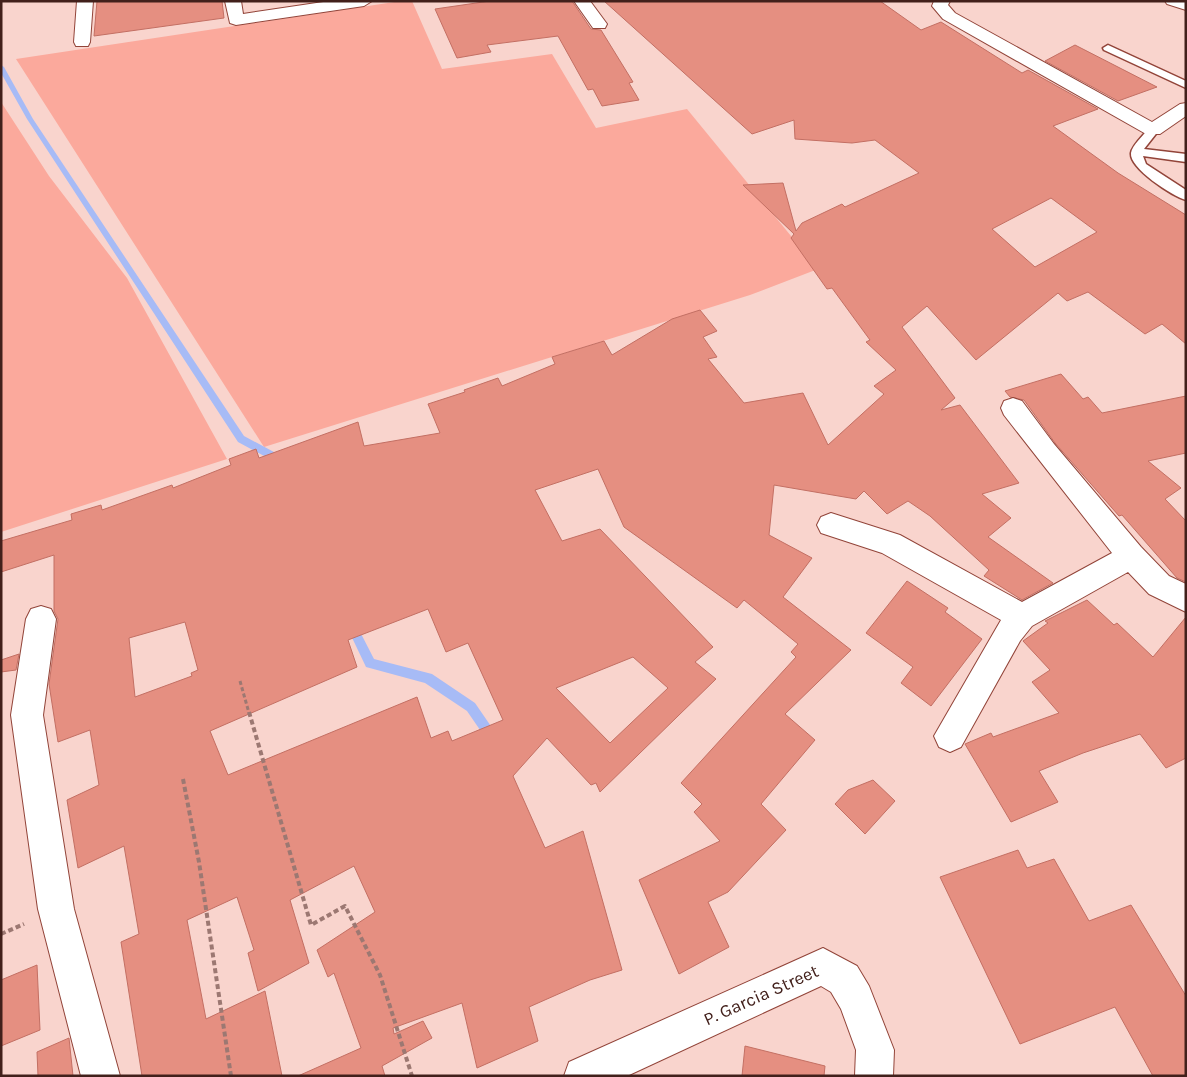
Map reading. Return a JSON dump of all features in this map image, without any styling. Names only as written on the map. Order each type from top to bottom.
[{"type":"street","points":[[82,42],[85,1]]},
{"type":"street","points":[[233,1],[236,20],[364,1]]},
{"type":"street","points":[[582,1],[598,24]]},
{"type":"street","points":[[942,1],[940,6],[949,16],[1153,130],[1186,108]]},
{"type":"street","points":[[1174,1],[1186,5]]},
{"type":"street","points":[[1013,408],[1044,451],[1131,556],[1159,585],[1186,599]]},
{"type":"street","points":[[831,525],[890,543],[1022,616]]},
{"type":"street","points":[[950,736],[1010,631],[1022,616],[1131,556]]},
{"type":"street","points":[[42,620],[27,715],[56,909],[101,1076]]},
{"type":"street","name":"P. Garcia Street","points":[[583,1076],[823,966],[844,979],[856,999],[875,1050],[874,1076]]},
{"type":"lane","points":[[1108,48],[1186,85]]},
{"type":"lane","points":[[1153,130],[1136,151],[1137,160],[1142,167],[1186,196]]},
{"type":"lane","points":[[1136,151],[1173,158],[1186,158]]},
{"type":"path","points":[[240,681],[311,925],[345,906],[380,976],[412,1076]]},
{"type":"path","points":[[183,778],[199,862],[231,1076]]},
{"type":"shaded area","points":[[401,1],[412,1],[442,69],[552,54],[596,128],[687,109],[818,269],[750,295],[264,447],[16,59]]},
{"type":"shaded area","points":[[1,102],[49,176],[127,278],[227,459],[1,532]]},
{"type":"building","points":[[97,1],[222,1],[224,18],[94,36]]},
{"type":"building","points":[[490,1],[572,1],[591,29],[601,30],[633,82],[629,83],[639,100],[602,106],[593,89],[588,90],[558,36],[487,45],[491,52],[457,58],[435,9]]},
{"type":"building","points":[[604,1],[880,1],[921,30],[941,22],[1022,73],[1028,70],[1098,109],[1053,126],[1118,173],[1186,215],[1186,344],[1162,324],[1145,334],[1088,292],[1067,301],[1058,293],[976,360],[927,306],[902,327],[955,398],[941,410],[960,405],[1019,483],[982,494],[1011,518],[988,537],[1053,583],[1022,600],[984,576],[989,570],[930,516],[908,501],[887,514],[864,491],[856,499],[774,485],[769,535],[812,558],[783,597],[851,650],[785,714],[815,740],[761,804],[786,830],[728,892],[708,902],[729,947],[679,974],[639,880],[720,841],[694,812],[702,804],[681,783],[796,657],[791,652],[798,644],[744,600],[737,608],[624,527],[598,469],[535,490],[562,541],[600,529],[713,647],[695,662],[716,679],[600,792],[596,783],[591,785],[547,738],[513,776],[545,848],[583,831],[622,970],[590,980],[529,1007],[538,1041],[477,1068],[462,1003],[393,1028],[394,1034],[423,1021],[432,1038],[382,1066],[385,1076],[298,1076],[361,1048],[334,973],[328,977],[317,950],[375,912],[354,866],[290,900],[309,963],[258,991],[248,953],[254,950],[237,897],[187,920],[206,1019],[265,991],[282,1076],[142,1076],[121,942],[139,934],[124,846],[78,868],[67,800],[99,785],[90,730],[58,742],[49,684],[58,619],[54,611],[54,555],[1,572],[1,541],[72,520],[71,514],[101,505],[102,510],[172,485],[173,488],[231,465],[229,459],[256,449],[259,458],[358,422],[364,446],[440,433],[428,404],[465,392],[464,390],[498,378],[502,386],[555,364],[552,357],[604,341],[612,355],[672,319],[700,310],[717,331],[703,337],[717,357],[708,359],[744,403],[803,393],[828,445],[884,394],[874,386],[896,370],[866,342],[870,340],[832,288],[827,289],[791,238],[794,234],[743,185],[783,183],[796,231],[802,223],[842,204],[845,207],[919,173],[875,140],[852,143],[795,139],[794,120],[752,134]],"holes":[[[1051,198],[1097,232],[1035,267],[992,229]],[[428,609],[446,652],[468,643],[503,720],[452,741],[448,731],[431,738],[417,697],[228,775],[210,731],[357,667],[348,640]],[[185,622],[198,670],[191,673],[192,676],[135,697],[129,638]],[[633,657],[668,688],[610,743],[556,688]]]},
{"type":"building","points":[[1075,45],[1157,87],[1118,101],[1045,61]]},
{"type":"building","points":[[1061,374],[1083,399],[1088,397],[1102,413],[1186,396],[1186,453],[1148,461],[1181,488],[1165,499],[1186,521],[1186,582],[1177,578],[1122,515],[1119,516],[1055,443],[1024,400],[1010,397],[1005,391]]},
{"type":"building","points":[[907,581],[948,608],[945,612],[982,639],[931,706],[901,683],[913,667],[866,633]]},
{"type":"building","points":[[1087,600],[1114,625],[1117,623],[1153,657],[1186,617],[1186,758],[1166,768],[1140,734],[1083,753],[1039,771],[1058,802],[1011,822],[965,744],[991,733],[993,737],[1059,713],[1032,682],[1050,670],[1023,641],[1048,623],[1045,621]]},
{"type":"building","points":[[19,654],[16,670],[1,672],[1,660]]},
{"type":"building","points":[[873,780],[895,801],[865,834],[835,804],[848,790]]},
{"type":"building","points":[[1018,850],[1027,868],[1054,859],[1089,921],[1131,905],[1186,996],[1186,1076],[1153,1076],[1115,1007],[1020,1044],[940,877]]},
{"type":"building","points":[[37,965],[40,1030],[1,1046],[1,980]]},
{"type":"building","points":[[69,1038],[73,1076],[38,1076],[37,1052]]},
{"type":"building","points":[[745,1046],[825,1066],[824,1076],[742,1076]]},
{"type":"waterway","points":[[1,67],[30,119],[241,439],[282,461]]},
{"type":"waterway","points":[[351,625],[370,663],[428,678],[471,707],[493,739]]}]
